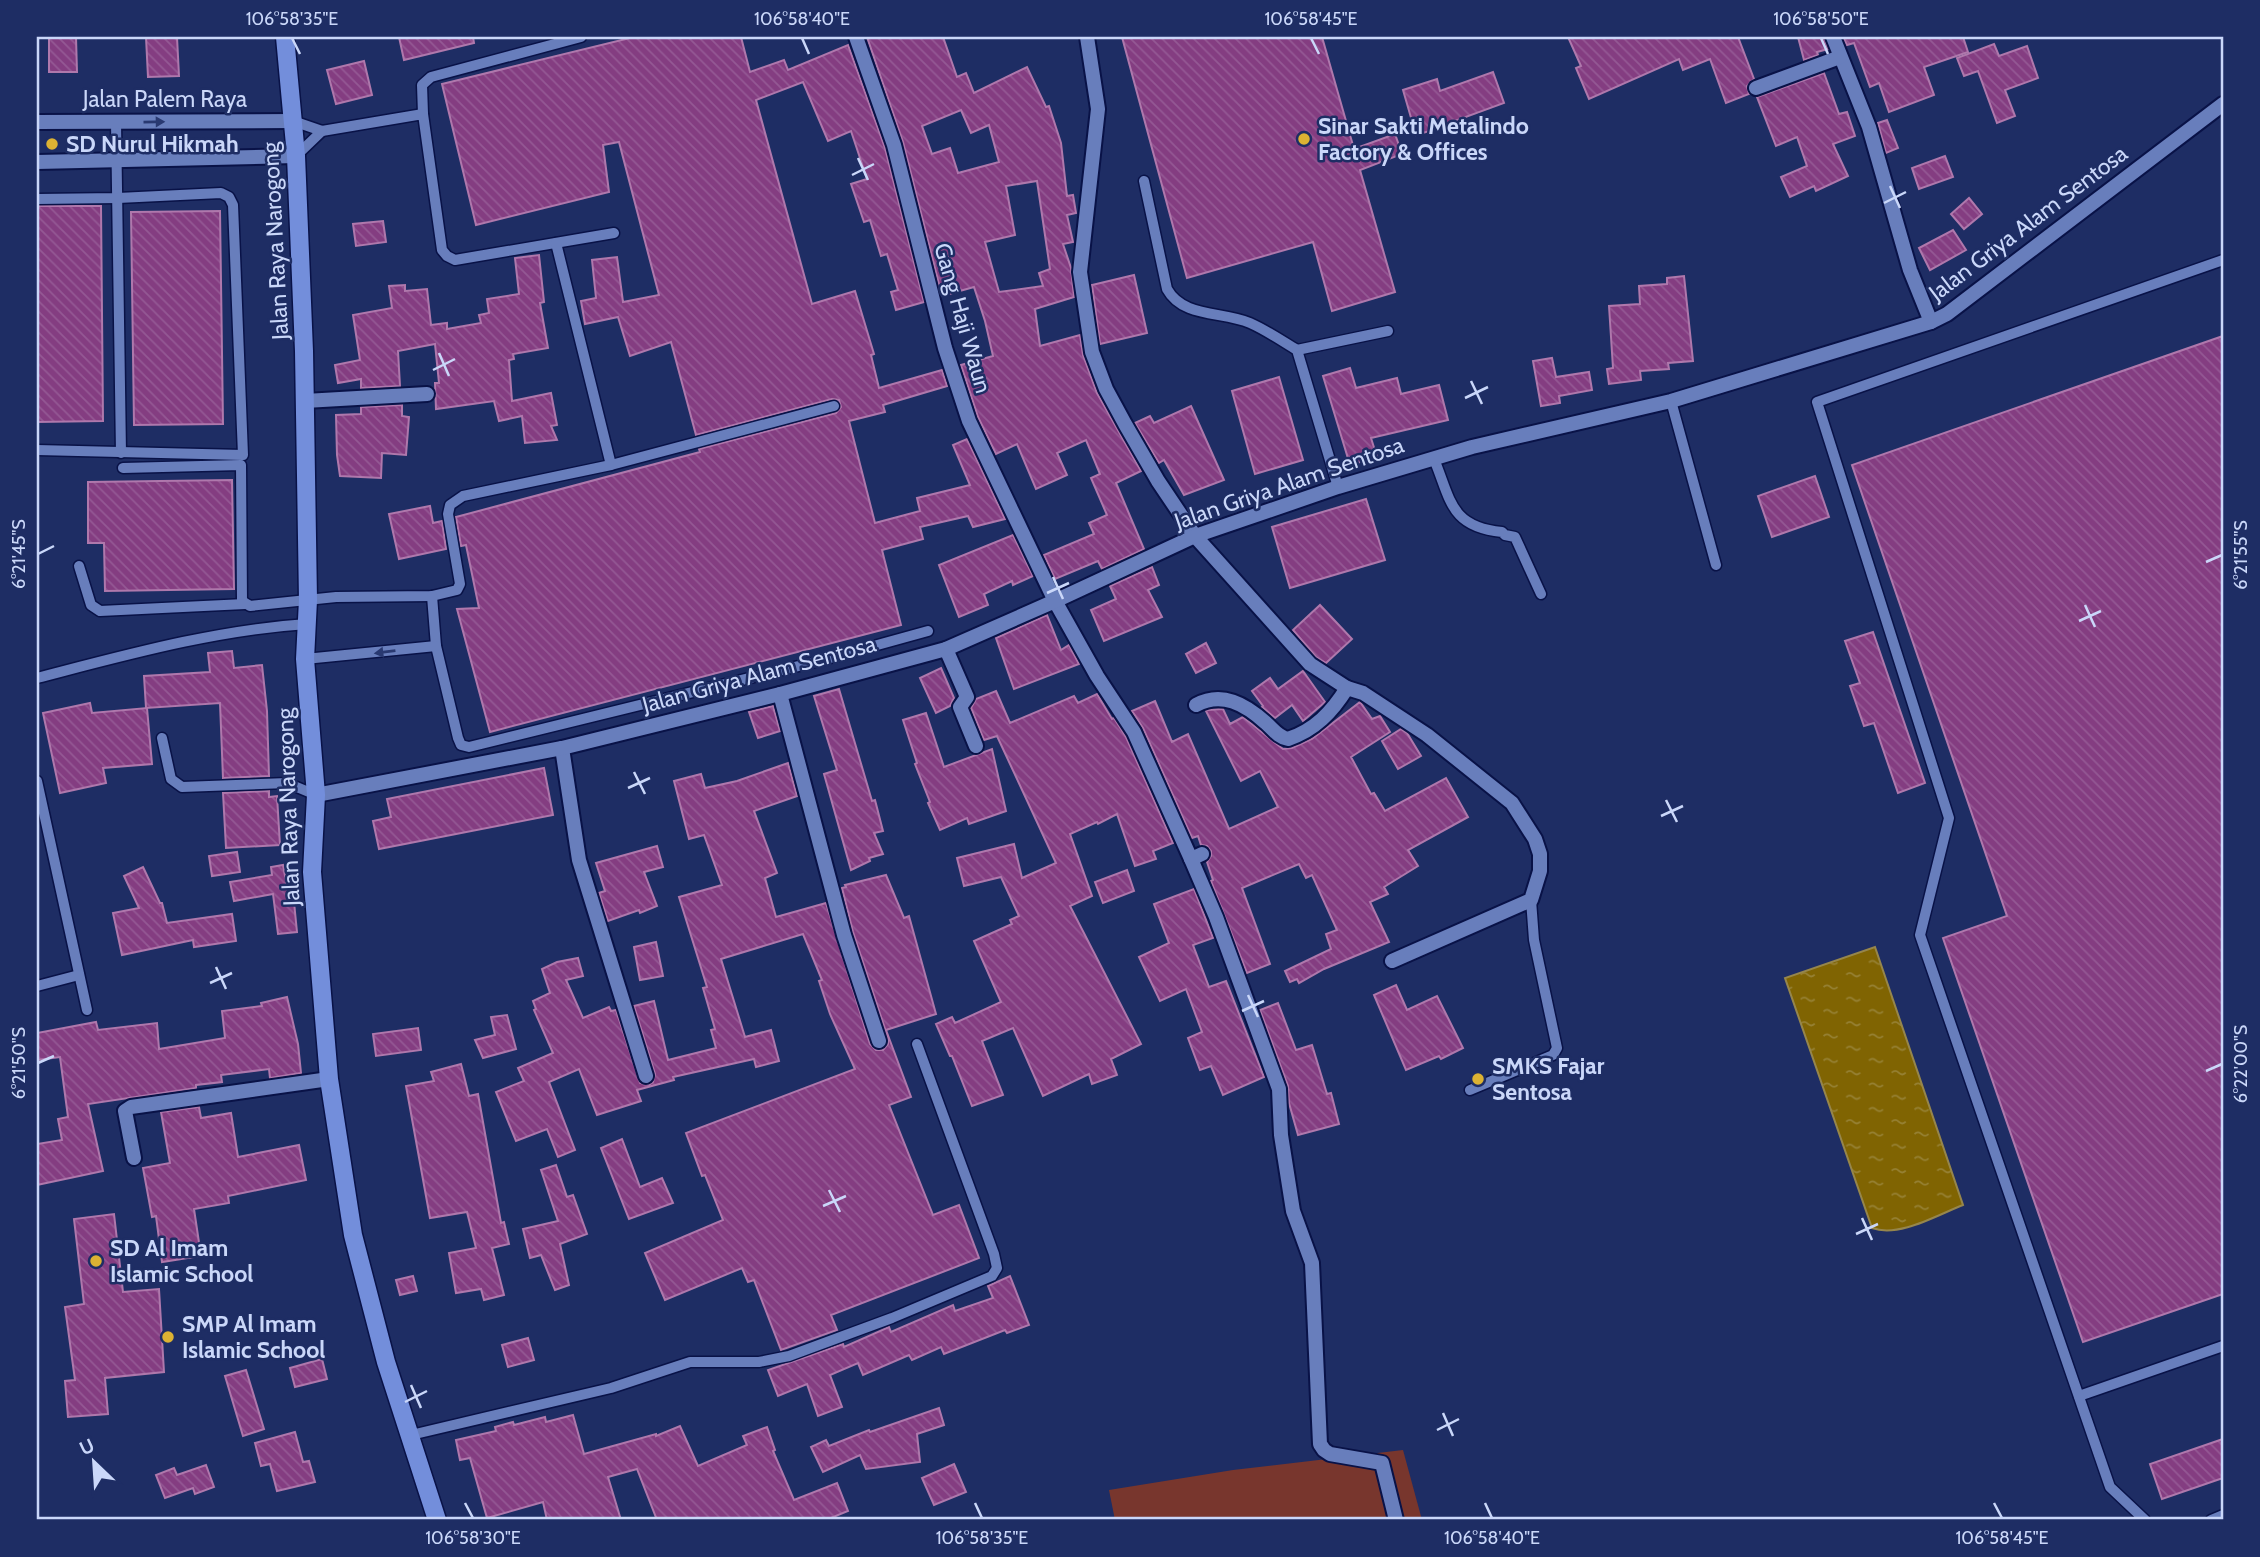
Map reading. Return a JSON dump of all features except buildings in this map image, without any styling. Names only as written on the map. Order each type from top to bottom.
[{"type":"main road","name":"Jalan Raya Narogong","points":[[285,37],[296,156],[305,401],[308,600],[305,659],[316,795],[312,872],[329,1079],[353,1235],[386,1362],[438,1520]]},
{"type":"street","name":"Gang Haji Waun","points":[[856,37],[894,145],[945,348],[969,421],[1055,601],[1097,676],[1133,732],[1196,856],[1279,1089],[1281,1135],[1293,1211],[1312,1263],[1320,1444],[1330,1454],[1382,1463],[1396,1520]]},
{"type":"street","points":[[1087,37],[1098,109],[1080,272],[1092,352],[1107,390],[1125,424],[1158,481],[1195,536],[1310,664],[1347,688],[1363,692],[1427,735],[1512,803],[1532,835],[1540,854],[1540,872],[1531,900],[1392,961]]},
{"type":"street","points":[[1833,37],[1869,127],[1910,270],[1931,322]]},
{"type":"street","points":[[1756,88],[1840,57]]},
{"type":"street","name":"Jalan Griya Alam Sentosa","points":[[316,795],[562,748],[780,694],[946,649],[1195,536],[1338,487],[1472,447],[1671,401],[1931,322],[1947,314],[2223,104]]},
{"type":"street","name":"Jalan Palem Raya","points":[[37,122],[293,121]]},
{"type":"street","points":[[37,162],[296,156]]},
{"type":"street","points":[[305,401],[427,394]]},
{"type":"street","points":[[946,649],[967,697],[960,707],[976,746]]},
{"type":"street","points":[[1196,705],[1214,698],[1223,698],[1253,712],[1280,737],[1288,739],[1324,719],[1347,688]]},
{"type":"street","points":[[780,694],[844,935],[879,1041]]},
{"type":"street","points":[[562,748],[579,860],[646,1076]]},
{"type":"street","points":[[134,1158],[125,1111],[131,1107],[329,1079]]},
{"type":"lane","points":[[578,37],[431,77],[422,85],[423,114],[442,250],[455,260],[614,233]]},
{"type":"lane","points":[[293,121],[322,131],[423,114]]},
{"type":"lane","points":[[116,122],[121,453]]},
{"type":"lane","points":[[296,156],[322,131]]},
{"type":"lane","points":[[1144,181],[1167,289],[1173,300],[1186,307],[1249,322],[1297,350],[1388,331]]},
{"type":"lane","points":[[37,199],[222,193],[229,197],[233,205],[243,455],[37,450]]},
{"type":"lane","points":[[556,243],[611,465]]},
{"type":"lane","points":[[2145,1520],[2110,1486],[1920,935],[1950,818],[1817,402],[2223,260]]},
{"type":"lane","points":[[1297,350],[1338,487]]},
{"type":"lane","points":[[1671,401],[1716,565]]},
{"type":"lane","points":[[79,566],[91,605],[100,611],[432,596],[457,590],[460,584],[447,514],[450,505],[463,496],[611,465],[834,406]]},
{"type":"lane","points":[[1434,459],[1456,512],[1462,520],[1483,530],[1502,532],[1515,537],[1541,594]]},
{"type":"lane","points":[[123,468],[241,466],[242,601],[245,604]]},
{"type":"lane","points":[[432,596],[436,646],[461,745],[469,747],[823,660],[928,631]]},
{"type":"lane","points":[[37,678],[177,642],[239,631],[307,624]]},
{"type":"lane","points":[[305,659],[436,646]]},
{"type":"lane","points":[[162,738],[172,779],[182,788],[287,783],[316,795]]},
{"type":"lane","points":[[37,781],[87,1010]]},
{"type":"lane","points":[[1470,1090],[1553,1055],[1557,1048],[1534,940],[1531,900]]},
{"type":"lane","points":[[37,986],[79,975]]},
{"type":"lane","points":[[411,1435],[611,1388],[690,1362],[759,1362],[789,1356],[892,1318],[992,1276],[997,1268],[994,1254],[917,1044]]},
{"type":"lane","points":[[2079,1396],[2223,1346]]},
{"type":"lane","points":[[2211,1520],[2223,1515]]},
{"type":"shaded area","points":[[1403,1450],[1422,1520],[1115,1520],[1109,1490],[1233,1470]]},
{"type":"water","points":[[1875,947],[1963,1205],[1918,1224],[1894,1230],[1872,1228],[1785,978]]},
{"type":"place","name":"Sinar Sakti Metalindo Factory & Offices","points":[[1304,139]]},
{"type":"place","name":"SD Nurul Hikmah","points":[[52,144]]},
{"type":"place","name":"SMKS Fajar Sentosa","points":[[1478,1079]]},
{"type":"place","name":"SD Al Imam Islamic School","points":[[96,1261]]},
{"type":"place","name":"SMP Al Imam Islamic School","points":[[168,1337]]}]
